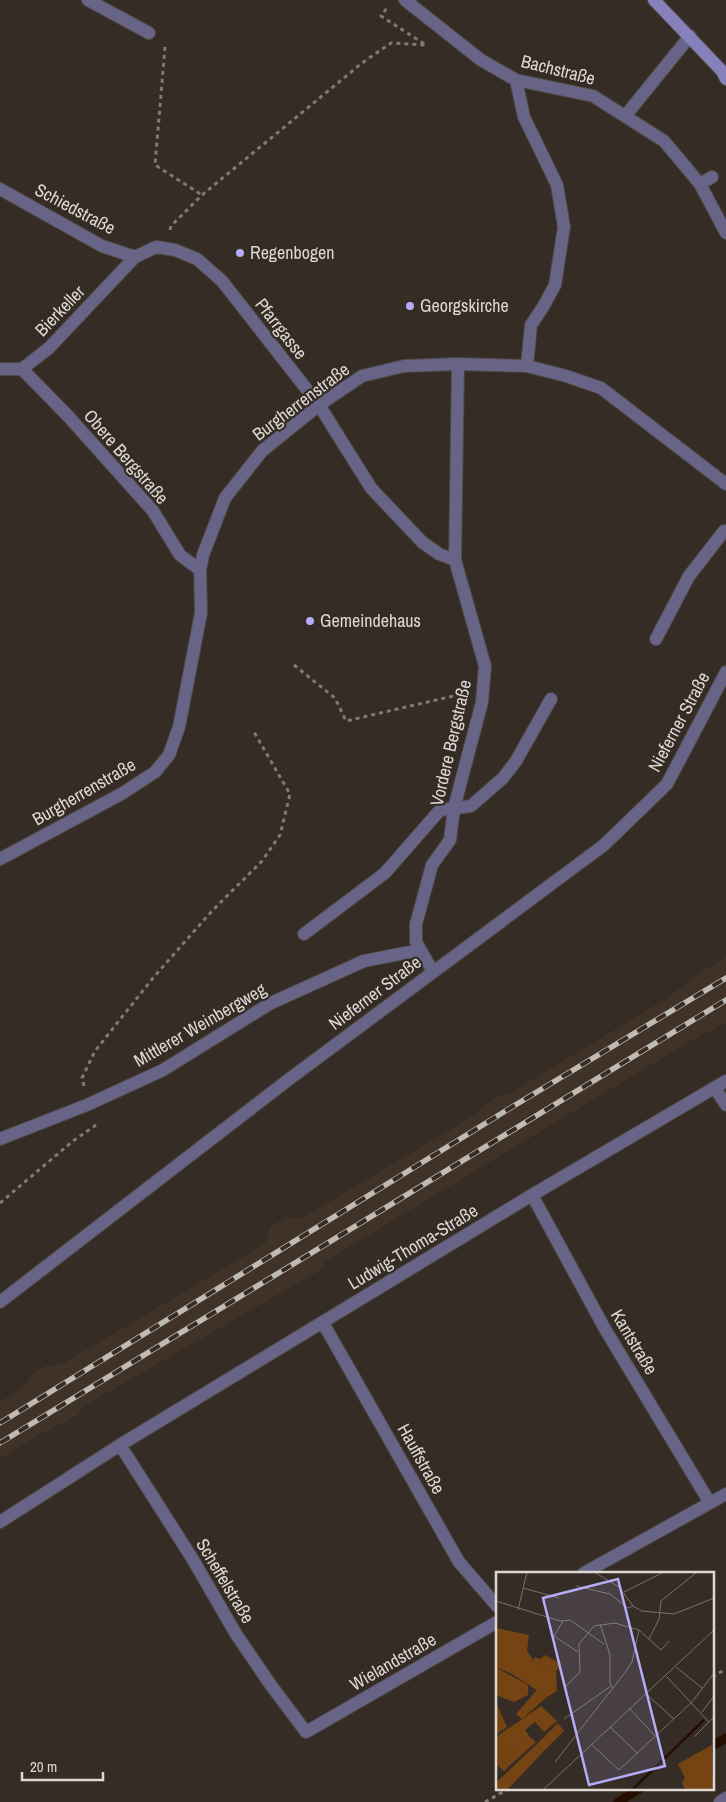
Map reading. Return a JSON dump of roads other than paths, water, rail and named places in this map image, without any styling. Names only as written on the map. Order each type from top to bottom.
[{"type":"main road","points":[[654,0],[722,71],[726,79]]},
{"type":"street","points":[[88,0],[148,33]]},
{"type":"street","name":"Bachstraße","points":[[405,0],[481,60],[516,80],[593,96],[626,115],[664,141],[700,184],[726,233]]},
{"type":"street","points":[[626,115],[690,36]]},
{"type":"street","points":[[516,80],[524,117],[557,185],[564,227],[555,285],[531,325],[527,366]]},
{"type":"street","points":[[700,184],[712,177]]},
{"type":"street","name":"Schiedstraße","points":[[0,188],[102,246],[135,257]]},
{"type":"street","name":"Pfarrgasse","points":[[135,257],[156,247],[174,250],[197,259],[222,281],[319,405],[371,488],[422,542],[439,554],[455,560]]},
{"type":"street","name":"Bierkeller","points":[[22,369],[49,348],[135,257]]},
{"type":"street","name":"Burgherrenstraße","points":[[0,859],[123,793],[155,772],[169,755],[179,727],[201,613],[200,570],[203,554],[225,498],[262,451],[319,405],[362,376],[404,366],[458,364],[527,366],[566,376],[601,388],[726,484]]},
{"type":"street","name":"Vordere Bergstraße","points":[[433,972],[416,942],[416,924],[432,865],[450,840],[454,808],[482,702],[485,666],[455,560],[458,364]]},
{"type":"street","points":[[0,369],[22,369]]},
{"type":"street","name":"Obere Bergstraße","points":[[22,369],[68,416],[153,511],[180,555],[200,570]]},
{"type":"street","points":[[656,639],[689,576],[724,530],[726,531]]},
{"type":"street","name":"Nieferner Straße","points":[[0,1302],[280,1086],[604,845],[667,784],[726,672]]},
{"type":"street","points":[[304,934],[385,873],[440,810],[471,806],[503,778],[516,761],[552,699]]},
{"type":"street","name":"Mittlerer Weinbergweg","points":[[0,1138],[87,1105],[162,1070],[271,1003],[364,961],[420,950]]},
{"type":"street","name":"Ludwig-Thoma-Straße","points":[[0,1522],[120,1445],[532,1195],[726,1081]]},
{"type":"street","points":[[715,1088],[726,1105]]},
{"type":"street","name":"Kantstraße","points":[[532,1195],[605,1329],[710,1503]]},
{"type":"street","name":"Hauffstraße","points":[[323,1323],[459,1562],[496,1605]]},
{"type":"street","name":"Scheffelstraße","points":[[120,1445],[192,1558],[236,1634],[306,1732]]},
{"type":"street","points":[[586,1572],[726,1494]]},
{"type":"street","name":"Wielandstraße","points":[[306,1732],[496,1623]]},
{"type":"street","points":[[720,1802],[726,1798]]},
{"type":"waterway","points":[[714,1745],[726,1738]]},
{"type":"waterway","points":[[618,1802],[638,1790]]},
{"type":"railway","points":[[0,1423],[507,1110],[726,978]]},
{"type":"railway","points":[[0,1443],[726,1000]]},
{"type":"place","name":"Regenbogen","points":[[240,253]]},
{"type":"place","name":"Georgskirche","points":[[410,306]]},
{"type":"place","name":"Gemeindehaus","points":[[310,621]]}]
